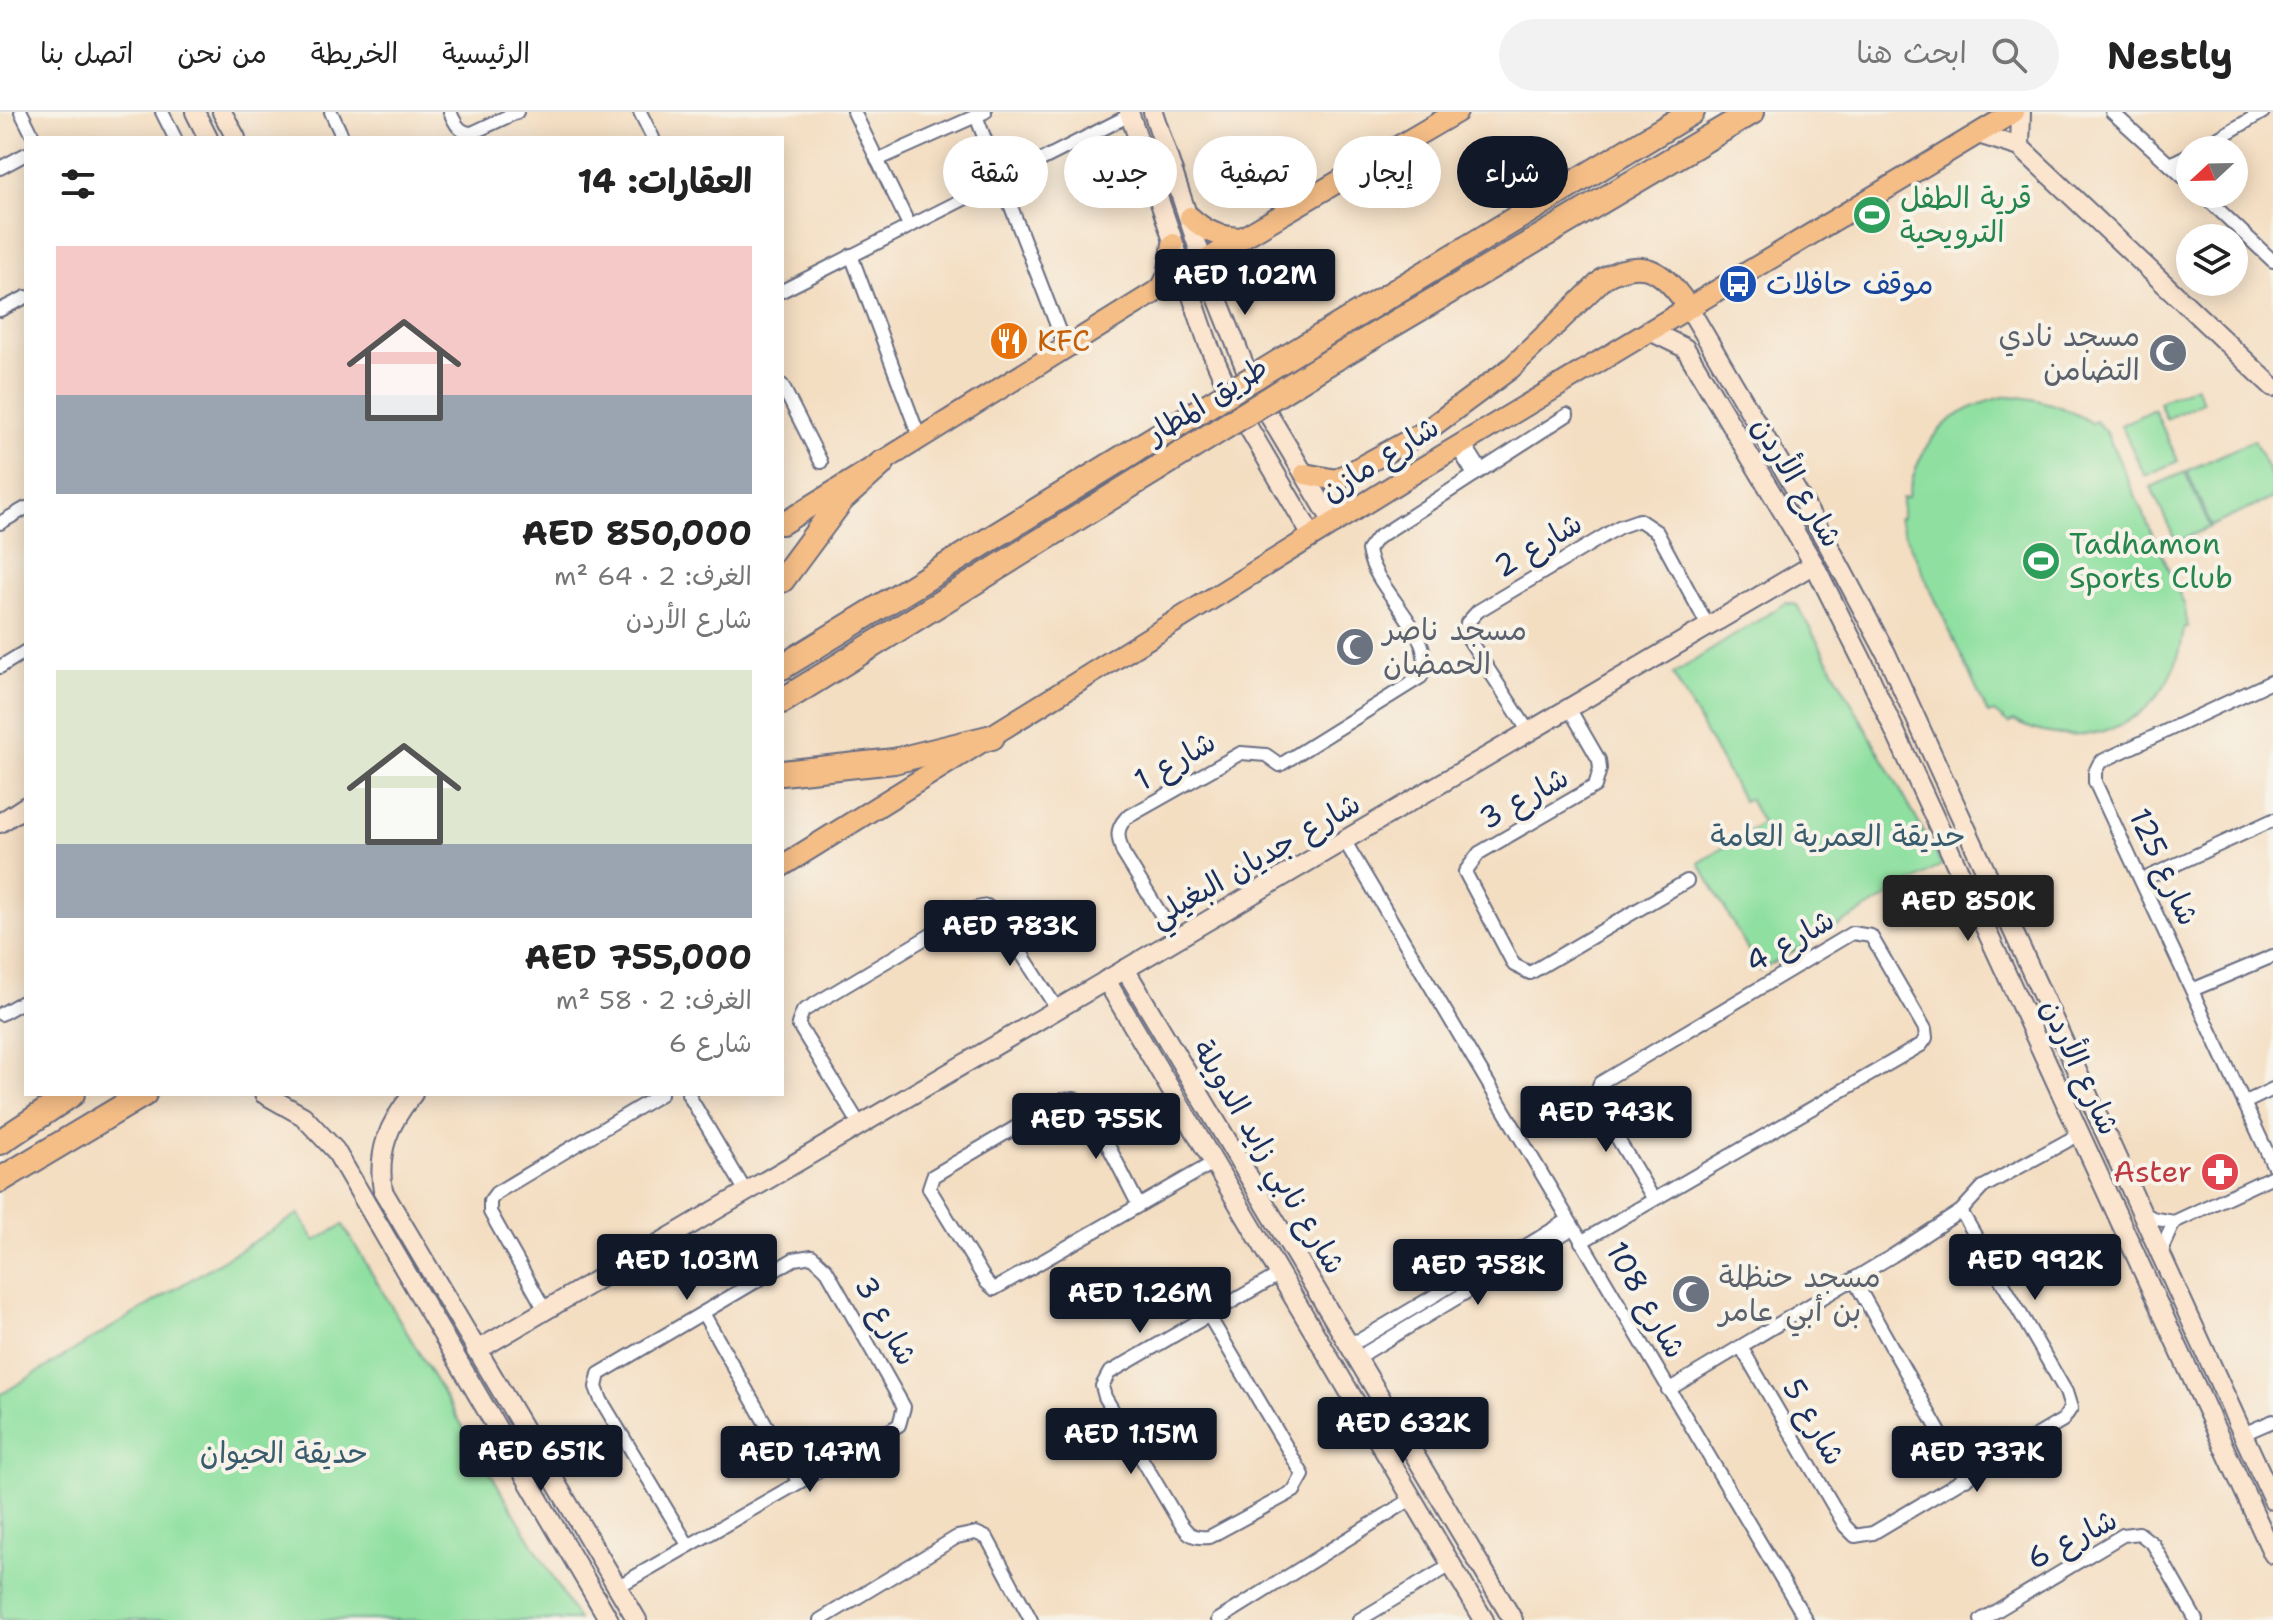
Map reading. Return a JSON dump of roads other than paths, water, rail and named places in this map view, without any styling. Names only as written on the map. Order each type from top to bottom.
[{"type":"highway","name":"طريق المطار","points":[[784,666],[1692,112]]},
{"type":"highway","name":"طريق المطار","points":[[784,700],[1321,367],[1752,112]]},
{"type":"highway","points":[[784,577],[842,499],[882,463]]},
{"type":"highway","points":[[784,773],[894,761],[992,737]]},
{"type":"highway","points":[[0,1129],[68,1096]]},
{"type":"highway","points":[[0,1142],[69,1096]]},
{"type":"highway","points":[[0,1180],[141,1096]]},
{"type":"highway","points":[[102,1120],[152,1096]]},
{"type":"main road","points":[[784,523],[1183,274],[1455,112]]},
{"type":"main road","name":"شارع مازن","points":[[784,865],[1460,445],[2014,112]]},
{"type":"main road","points":[[1190,217],[1204,230],[1223,237],[1242,238]]},
{"type":"main road","points":[[1161,289],[1168,275],[1173,244]]},
{"type":"main road","points":[[1305,474],[1336,480],[1426,431],[1511,368],[1604,278],[1621,269],[1652,269],[1671,282],[1689,308]]},
{"type":"street","points":[[21,112],[33,136]]},
{"type":"street","points":[[162,112],[174,136]]},
{"type":"street","points":[[195,112],[207,136]]},
{"type":"street","points":[[222,112],[235,136]]},
{"type":"street","points":[[331,112],[342,136]]},
{"type":"street","points":[[450,112],[457,127],[464,133],[472,133],[517,112]]},
{"type":"street","points":[[640,112],[652,136]]},
{"type":"street","points":[[854,112],[909,225]]},
{"type":"street","points":[[1153,112],[1203,262],[1255,392],[1334,524]]},
{"type":"street","points":[[2020,147],[2021,112]]},
{"type":"street","points":[[2112,112],[2176,170]]},
{"type":"street","points":[[2222,136],[2263,112]]},
{"type":"street","points":[[877,160],[981,114],[988,136]]},
{"type":"street","points":[[1048,156],[1130,114],[1183,274],[1234,403],[1312,536]]},
{"type":"street","points":[[1978,134],[2020,147],[2273,387]]},
{"type":"street","points":[[0,168],[24,155]]},
{"type":"street","points":[[2170,164],[2176,161]]},
{"type":"street","points":[[784,290],[943,208]]},
{"type":"street","points":[[1013,208],[1066,349]]},
{"type":"street","points":[[2217,208],[2273,261]]},
{"type":"street","points":[[851,255],[920,439]]},
{"type":"street","points":[[0,310],[24,298]]},
{"type":"street","name":"شارع الأردن","points":[[1689,308],[1780,461],[1886,653],[2273,1500]]},
{"type":"street","name":"شارع الأردن","points":[[1650,331],[1685,348],[1814,564],[1863,662],[2272,1551]]},
{"type":"street","points":[[784,389],[821,462]]},
{"type":"street","name":"شارع 1","points":[[1176,939],[1123,853],[1117,838],[1118,827],[1126,818],[1241,753],[1266,755],[1280,765],[1421,677],[1427,664],[1423,643],[1371,566],[1368,550],[1377,538],[1567,415]]},
{"type":"street","points":[[1460,445],[1478,472]]},
{"type":"street","points":[[1760,475],[1765,465],[1780,461]]},
{"type":"street","points":[[0,523],[24,509]]},
{"type":"street","name":"شارع 2","points":[[1529,732],[1466,635],[1467,623],[1478,611],[1619,527],[1639,520],[1657,532],[1708,626]]},
{"type":"street","name":"شارع جديان البغيلي","points":[[476,1351],[1814,564]]},
{"type":"street","points":[[0,667],[24,652]]},
{"type":"street","points":[[1863,662],[1877,663],[1886,653]]},
{"type":"street","name":"شارع 125","points":[[2273,681],[2100,762],[2095,772],[2095,782],[2273,1165]]},
{"type":"street","name":"شارع 3","points":[[1569,708],[1599,760],[1595,786],[1479,853],[1465,872],[1514,965],[1530,973],[1687,881]]},
{"type":"street","points":[[0,823],[24,807]]},
{"type":"street","points":[[2142,880],[2273,820]]},
{"type":"street","name":"شارع 108","points":[[1344,840],[1806,1620]]},
{"type":"street","points":[[1977,913],[1977,906],[1985,898],[1998,902]]},
{"type":"street","points":[[860,1125],[798,1024],[798,1017],[803,1011],[963,916],[987,906],[997,915],[1057,1009]]},
{"type":"street","name":"شارع 4","points":[[1581,1242],[1921,1045],[1926,1038],[1925,1029],[1871,936],[1852,933],[1600,1083],[1596,1094],[1600,1109],[1653,1198]]},
{"type":"street","points":[[2192,990],[2273,956]]},
{"type":"street","name":"شارع نابي زايد الدويلة","points":[[1125,969],[1513,1620]]},
{"type":"street","name":"شارع نابي زايد الدويلة","points":[[1106,980],[1484,1620]]},
{"type":"street","points":[[1,1014],[24,1001]]},
{"type":"street","points":[[1158,1070],[1168,1068],[1177,1058]]},
{"type":"street","points":[[1173,1095],[1177,1083],[1189,1081],[1194,1085]]},
{"type":"street","points":[[2244,1103],[2273,1089]]},
{"type":"street","points":[[268,1096],[303,1116],[323,1135],[609,1620]]},
{"type":"street","points":[[412,1096],[387,1131],[381,1163],[383,1191],[637,1620]]},
{"type":"street","points":[[545,1310],[490,1212],[490,1201],[496,1193],[658,1096]]},
{"type":"street","points":[[689,1096],[746,1192]]},
{"type":"street","points":[[1138,1204],[1090,1110],[1076,1099],[1062,1100],[933,1176],[929,1188],[987,1283],[994,1289],[1213,1163]]},
{"type":"street","points":[[1668,1390],[1854,1280],[1961,1211],[1983,1187],[2080,1134]]},
{"type":"street","points":[[2140,1210],[2152,1218],[2174,1222],[2273,1176]]},
{"type":"street","points":[[360,1194],[371,1185],[383,1191]]},
{"type":"street","name":"شارع 5","points":[[1741,1347],[1845,1526],[1855,1536],[1873,1533],[2063,1420],[2071,1408],[2066,1392],[1961,1211]]},
{"type":"street","points":[[2164,1260],[2163,1246],[2174,1222]]},
{"type":"street","points":[[1358,1362],[1397,1326],[1506,1253],[1571,1224]]},
{"type":"street","points":[[1345,1342],[1360,1340],[1397,1326],[1513,1266],[1571,1224]]},
{"type":"street","points":[[1506,1253],[1513,1266]]},
{"type":"street","name":"شارع 3","points":[[617,1587],[899,1425],[904,1407],[826,1269],[812,1256],[794,1259],[599,1374],[596,1387],[601,1400],[688,1545]]},
{"type":"street","points":[[1209,1316],[1303,1475],[1294,1491],[1209,1537],[1197,1539],[1187,1533],[1177,1518],[1105,1397],[1102,1386],[1109,1373],[1280,1274]]},
{"type":"street","points":[[1854,1280],[1966,1479]]},
{"type":"street","points":[[703,1313],[798,1481]]},
{"type":"street","points":[[2243,1434],[2273,1421]]},
{"type":"street","points":[[1394,1464],[1402,1469],[1412,1467],[1411,1451]]},
{"type":"street","points":[[520,1471],[534,1474],[544,1463]]},
{"type":"street","points":[[1218,1620],[1413,1498],[1411,1489],[1417,1480],[1431,1484]]},
{"type":"street","points":[[537,1501],[546,1488],[561,1491]]},
{"type":"street","points":[[820,1620],[957,1537],[976,1533],[987,1538],[1031,1620]]},
{"type":"street","name":"شارع 6","points":[[1981,1620],[2123,1535],[2139,1533],[2153,1544],[2196,1620]]},
{"type":"street","points":[[1359,1620],[1451,1565]]},
{"type":"street","points":[[1379,1608],[1386,1620]]},
{"type":"place","name":"قرية الطفل الترويحية","points":[[1872,215]]},
{"type":"place","name":"موقف حافلات","points":[[1738,284]]},
{"type":"place","name":"KFC","points":[[1009,341]]},
{"type":"place","name":"مسجد نادي التضامن","points":[[2168,353]]},
{"type":"place","name":"Tadhamon Sports Club","points":[[2041,561]]},
{"type":"place","name":"مسجد ناصر الحمضان","points":[[1355,647]]},
{"type":"place","name":"Aster","points":[[2220,1172]]},
{"type":"place","name":"مسجد حنظلة بن أبي عامر","points":[[1691,1294]]},
{"type":"park label","name":"حديقة العمرية العامة","points":[[1838,836]]},
{"type":"park label","name":"حديقة الحيوان","points":[[284,1453]]}]
